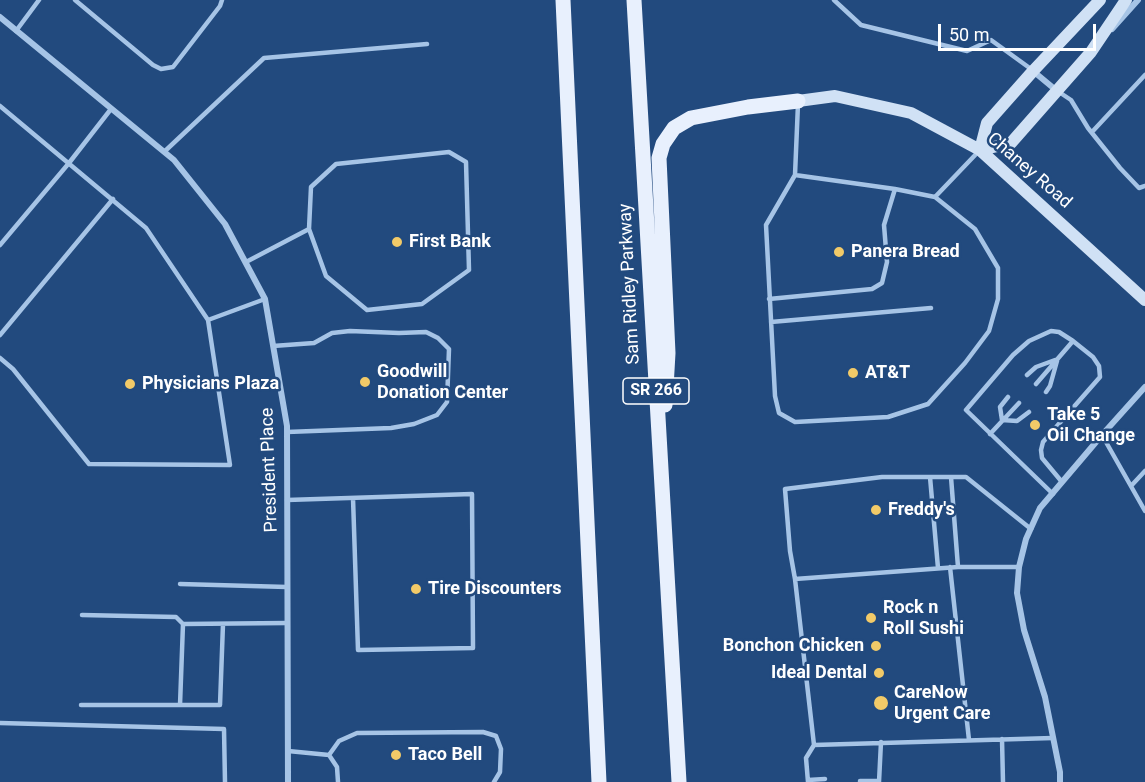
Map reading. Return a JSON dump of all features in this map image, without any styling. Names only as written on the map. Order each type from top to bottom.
[{"type":"main road","points":[[563,0],[599,782]]},
{"type":"main road","name":"Sam Ridley Parkway","points":[[633,0],[679,782]]},
{"type":"main road","points":[[661,476],[668,353],[659,158],[663,144],[674,128],[691,118],[748,107],[798,101]]},
{"type":"street","points":[[1100,0],[987,123],[980,150],[1011,143],[1138,0]]},
{"type":"street","points":[[1091,52],[1126,0]]},
{"type":"street","name":"President Place","points":[[0,18],[174,160],[225,224],[265,299],[287,432],[288,782]]},
{"type":"street","points":[[1034,70],[1057,91]]},
{"type":"street","name":"Chaney Road","points":[[798,101],[835,96],[911,113],[980,150],[1145,300]]},
{"type":"street","points":[[1060,782],[1045,697],[1024,630],[1017,593],[1019,567],[1026,539],[1040,508],[1145,387]]},
{"type":"lane","points":[[16,31],[39,0]]},
{"type":"lane","points":[[75,0],[153,65],[161,69],[173,67],[220,6],[222,0]]},
{"type":"lane","points":[[834,0],[861,25],[967,51],[991,40],[1034,70]]},
{"type":"lane","points":[[164,152],[264,58],[427,44]]},
{"type":"lane","points":[[1092,132],[1145,75]]},
{"type":"lane","points":[[1057,91],[1071,100],[1092,132],[1138,188],[1145,186]]},
{"type":"lane","points":[[795,175],[935,196],[975,229],[998,268],[998,299],[989,331],[966,363],[928,404],[888,417],[795,422],[779,414],[775,396],[766,225],[795,175],[798,101]]},
{"type":"lane","points":[[0,106],[147,228],[208,320],[230,465],[89,464],[13,369],[0,358]]},
{"type":"lane","points":[[0,246],[111,109]]},
{"type":"lane","points":[[935,196],[980,150]]},
{"type":"lane","points":[[449,152],[466,162],[469,270],[422,304],[367,310],[326,276],[309,229],[311,187],[336,164],[449,152]]},
{"type":"lane","points":[[770,299],[872,289],[882,283],[887,262],[884,225],[895,189]]},
{"type":"lane","points":[[0,335],[113,199]]},
{"type":"lane","points":[[246,262],[309,229]]},
{"type":"lane","points":[[208,320],[265,299]]},
{"type":"lane","points":[[771,322],[931,308]]},
{"type":"lane","points":[[273,346],[314,343],[332,333],[350,331],[426,332],[438,338],[449,349],[447,402],[437,415],[414,424],[391,428],[287,432]]},
{"type":"lane","points":[[1053,494],[966,410],[1029,341],[1052,331],[1059,332],[1093,357],[1099,366],[1100,377],[1043,442],[1042,458],[1062,483]]},
{"type":"lane","points":[[1036,384],[1073,341]]},
{"type":"lane","points":[[1027,375],[1036,367],[1058,359]]},
{"type":"lane","points":[[1046,392],[1058,359]]},
{"type":"lane","points":[[1002,420],[1000,407],[1008,397]]},
{"type":"lane","points":[[990,434],[1019,403]]},
{"type":"lane","points":[[1002,420],[1017,421],[1029,412]]},
{"type":"lane","points":[[1102,435],[1145,511]]},
{"type":"lane","points":[[1131,486],[1145,471]]},
{"type":"lane","points":[[825,779],[808,781],[806,758],[814,745],[790,551],[785,489],[882,477],[966,477],[1031,529]]},
{"type":"lane","points":[[930,477],[938,568]]},
{"type":"lane","points":[[951,477],[958,567]]},
{"type":"lane","points":[[287,500],[472,494],[473,648],[358,650],[353,498]]},
{"type":"lane","points":[[795,579],[950,567],[1019,567]]},
{"type":"lane","points":[[950,567],[969,740]]},
{"type":"lane","points":[[180,584],[287,586]]},
{"type":"lane","points":[[82,615],[176,617],[183,624],[287,623]]},
{"type":"lane","points":[[180,705],[183,624]]},
{"type":"lane","points":[[81,705],[220,705],[223,624]]},
{"type":"lane","points":[[0,723],[224,729],[225,782]]},
{"type":"lane","points":[[329,755],[339,741],[357,733],[483,732],[496,736],[501,749],[500,772],[494,782]]},
{"type":"lane","points":[[814,745],[1053,738]]},
{"type":"lane","points":[[1002,739],[1003,782]]},
{"type":"lane","points":[[860,781],[879,782],[881,742]]},
{"type":"lane","points":[[288,751],[329,755]]},
{"type":"lane","points":[[329,755],[337,767],[338,782]]},
{"type":"place","name":"First Bank","points":[[397,242]]},
{"type":"place","name":"Panera Bread","points":[[839,252]]},
{"type":"place","name":"AT&T","points":[[853,373]]},
{"type":"place","name":"Goodwill Donation Center","points":[[365,382]]},
{"type":"place","name":"Physicians Plaza","points":[[130,384]]},
{"type":"place","name":"Take 5 Oil Change","points":[[1035,425]]},
{"type":"place","name":"Freddy's","points":[[876,510]]},
{"type":"place","name":"Tire Discounters","points":[[416,589]]},
{"type":"place","name":"Rock n Roll Sushi","points":[[871,618]]},
{"type":"place","name":"Bonchon Chicken","points":[[876,646]]},
{"type":"place","name":"Ideal Dental","points":[[879,673]]},
{"type":"place","name":"CareNow Urgent Care","points":[[881,703]]},
{"type":"place","name":"Taco Bell","points":[[396,755]]}]
